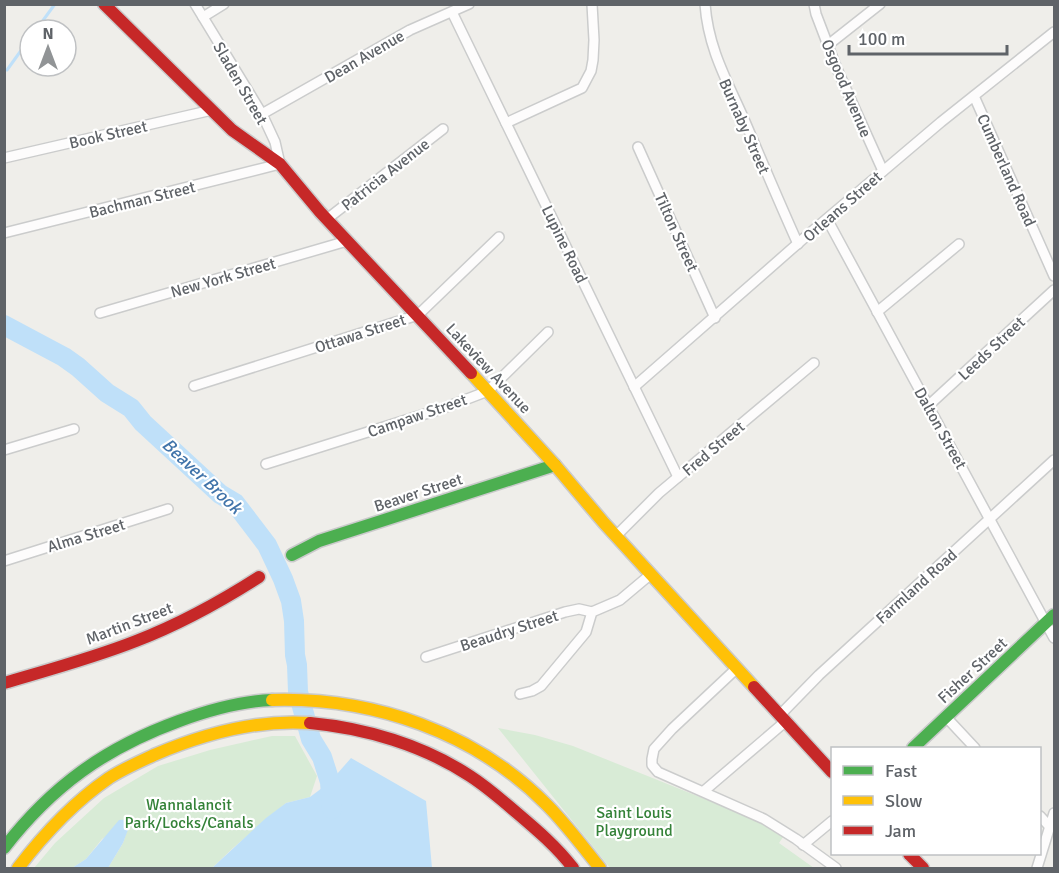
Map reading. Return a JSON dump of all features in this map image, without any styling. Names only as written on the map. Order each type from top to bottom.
[{"type":"main road","name":"Lakeview Avenue","points":[[104,4],[232,130],[280,164],[327,219],[488,391],[616,536],[831,771]]},
{"type":"main road","name":"Beaver Street","points":[[292,555],[319,542],[555,465]]},
{"type":"main road","name":"Martin Street","points":[[4,683],[151,636],[202,611],[259,577]]},
{"type":"main road","name":"Fisher Street","points":[[914,747],[1050,619]]},
{"type":"main road","points":[[4,848],[22,825],[73,777],[108,753],[163,726],[230,705],[266,700],[320,700],[380,710],[450,735],[470,747],[530,788],[556,814],[600,868]]},
{"type":"main road","points":[[18,868],[61,819],[105,781],[130,766],[175,745],[207,735],[228,729],[267,724],[327,725],[376,735],[398,742],[458,769],[493,793],[528,823],[564,855],[573,868]]},
{"type":"main road","points":[[910,855],[923,868]]},
{"type":"street","name":"Sladen Street","points":[[195,4],[262,114],[275,142],[280,164]]},
{"type":"street","points":[[203,17],[224,4]]},
{"type":"street","name":"Dean Avenue","points":[[262,114],[397,37],[469,4]]},
{"type":"street","points":[[506,123],[582,88],[587,81],[593,60],[592,4]]},
{"type":"street","name":"Burnaby Street","points":[[705,4],[711,42],[721,72],[798,244]]},
{"type":"street","name":"Osgood Avenue","points":[[814,4],[841,78],[883,171]]},
{"type":"street","points":[[828,45],[880,4]]},
{"type":"street","name":"Lupine Road","points":[[452,12],[678,477]]},
{"type":"street","name":"Orleans Street","points":[[634,387],[883,171],[1054,32]]},
{"type":"street","name":"Cumberland Road","points":[[974,96],[1054,276]]},
{"type":"street","name":"Book Street","points":[[4,158],[212,110]]},
{"type":"street","name":"Patricia Avenue","points":[[327,219],[443,129]]},
{"type":"street","name":"Tilton Street","points":[[638,147],[715,318]]},
{"type":"street","name":"Bachman Street","points":[[4,233],[280,164]]},
{"type":"street","name":"Dalton Street","points":[[827,219],[990,519],[1050,619],[1054,638]]},
{"type":"street","name":"Ottawa Street","points":[[194,386],[418,315],[499,237]]},
{"type":"street","name":"New York Street","points":[[100,313],[347,241]]},
{"type":"street","points":[[878,312],[960,244]]},
{"type":"street","name":"Leeds Street","points":[[928,406],[1054,290]]},
{"type":"street","name":"Campaw Street","points":[[266,464],[441,409],[488,391],[548,332]]},
{"type":"street","name":"Fred Street","points":[[616,536],[659,493],[814,363]]},
{"type":"street","points":[[4,450],[74,429]]},
{"type":"street","name":"Farmland Road","points":[[704,791],[783,718],[819,675],[1054,460]]},
{"type":"street","name":"Alma Street","points":[[4,561],[168,509]]},
{"type":"street","points":[[520,694],[541,686],[586,632],[592,612],[620,600],[651,574]]},
{"type":"street","name":"Beaudry Street","points":[[426,657],[566,612],[579,609],[592,612]]},
{"type":"street","points":[[737,668],[654,749],[652,765],[658,772],[764,819],[836,868]]},
{"type":"street","points":[[946,717],[974,747]]},
{"type":"street","points":[[1037,868],[1054,813]]},
{"type":"street","points":[[1041,817],[1050,827]]},
{"type":"street","points":[[803,845],[831,822]]},
{"type":"green space","name":"Saint Louis Playground","points":[[498,728],[535,735],[573,746],[752,818],[783,837],[779,843],[814,868],[610,868]]},
{"type":"green space","name":"Wannalancit Park/Locks/Canals","points":[[272,736],[295,736],[317,776],[310,797],[286,803],[212,868],[108,868],[123,843],[131,819],[102,839],[86,859],[72,868],[34,868],[55,843],[104,798],[158,766],[210,750]]},
{"type":"water","points":[[351,758],[426,801],[432,868],[212,868],[266,818],[286,803],[310,797],[330,782]]},
{"type":"water","points":[[132,819],[123,843],[108,868],[72,868],[86,859],[119,820]]},
{"type":"waterway","points":[[45,18],[55,4]]},
{"type":"waterway","points":[[4,70],[7,70],[18,55]]},
{"type":"waterway","name":"Beaver Brook","points":[[4,325],[64,357],[107,393],[131,408],[143,423],[220,494],[235,503],[267,545],[291,601],[298,692],[311,739],[322,757],[330,782],[332,809]]},
{"type":"traffic: fast","points":[[292,555],[319,541],[555,465]]},
{"type":"traffic: fast","points":[[914,747],[1054,615]]},
{"type":"traffic: fast","points":[[4,848],[22,826],[61,788],[82,771],[127,744],[202,713],[236,704],[272,700]]},
{"type":"traffic: slow","points":[[471,373],[754,687]]},
{"type":"traffic: slow","points":[[272,700],[347,705],[420,724],[455,739],[488,757],[519,779],[554,812],[600,868]]},
{"type":"traffic: slow","points":[[18,868],[38,843],[72,808],[96,787],[131,766],[173,747],[230,730],[270,723],[310,723]]},
{"type":"traffic: jam","points":[[104,4],[232,130],[280,164],[320,212],[471,373]]},
{"type":"traffic: jam","points":[[4,683],[87,658],[152,634],[199,612],[259,577]]},
{"type":"traffic: jam","points":[[754,687],[831,771]]},
{"type":"traffic: jam","points":[[310,723],[352,729],[393,740],[452,765],[506,803],[546,839],[573,868]]},
{"type":"traffic: jam","points":[[910,855],[923,868]]}]
